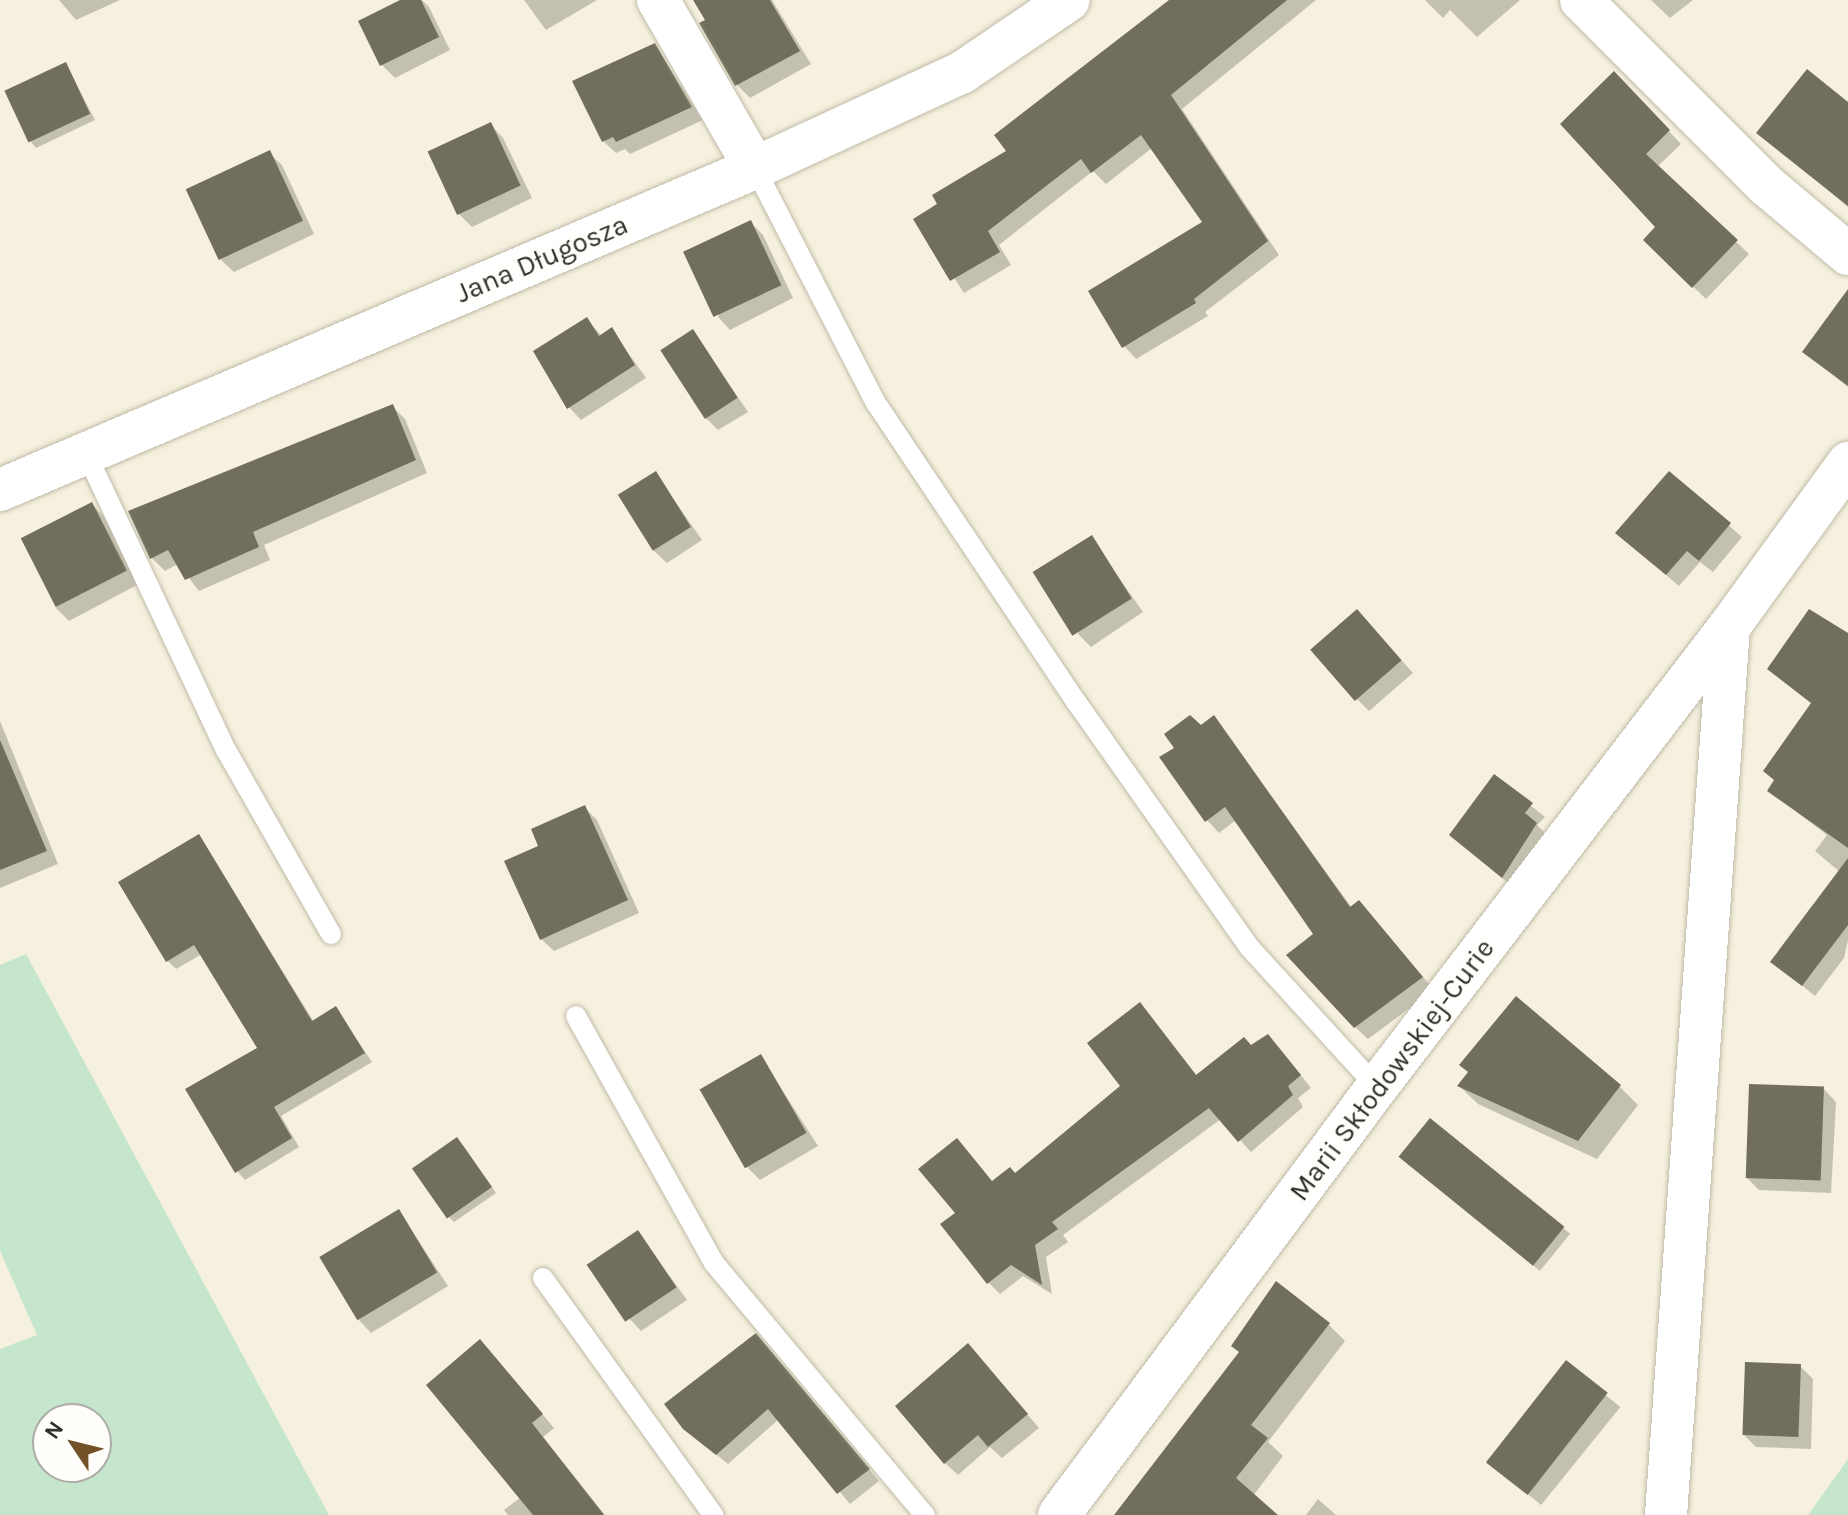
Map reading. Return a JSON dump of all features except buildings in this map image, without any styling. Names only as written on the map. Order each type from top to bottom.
[{"type":"street","points":[[658,0],[755,168]]},
{"type":"street","name":"Jana Długosza","points":[[0,490],[755,168],[961,73],[1069,0]]},
{"type":"street","points":[[1581,0],[1744,164],[1848,254]]},
{"type":"street","name":"Marii Skłodowskiej-Curie","points":[[1059,1515],[1377,1087],[1729,627],[1848,463]]},
{"type":"street","points":[[1666,1515],[1729,627]]},
{"type":"lane","points":[[755,168],[876,403],[1077,703],[1249,947],[1377,1087]]},
{"type":"lane","points":[[86,453],[226,750],[331,934]]},
{"type":"lane","points":[[576,1016],[714,1263],[925,1515]]},
{"type":"lane","points":[[543,1278],[713,1515]]},
{"type":"green space","points":[[26,954],[329,1515],[0,1515],[0,1349],[37,1335],[0,1251],[0,965]]},
{"type":"green space","points":[[1848,1459],[1848,1515],[1808,1515]]}]
